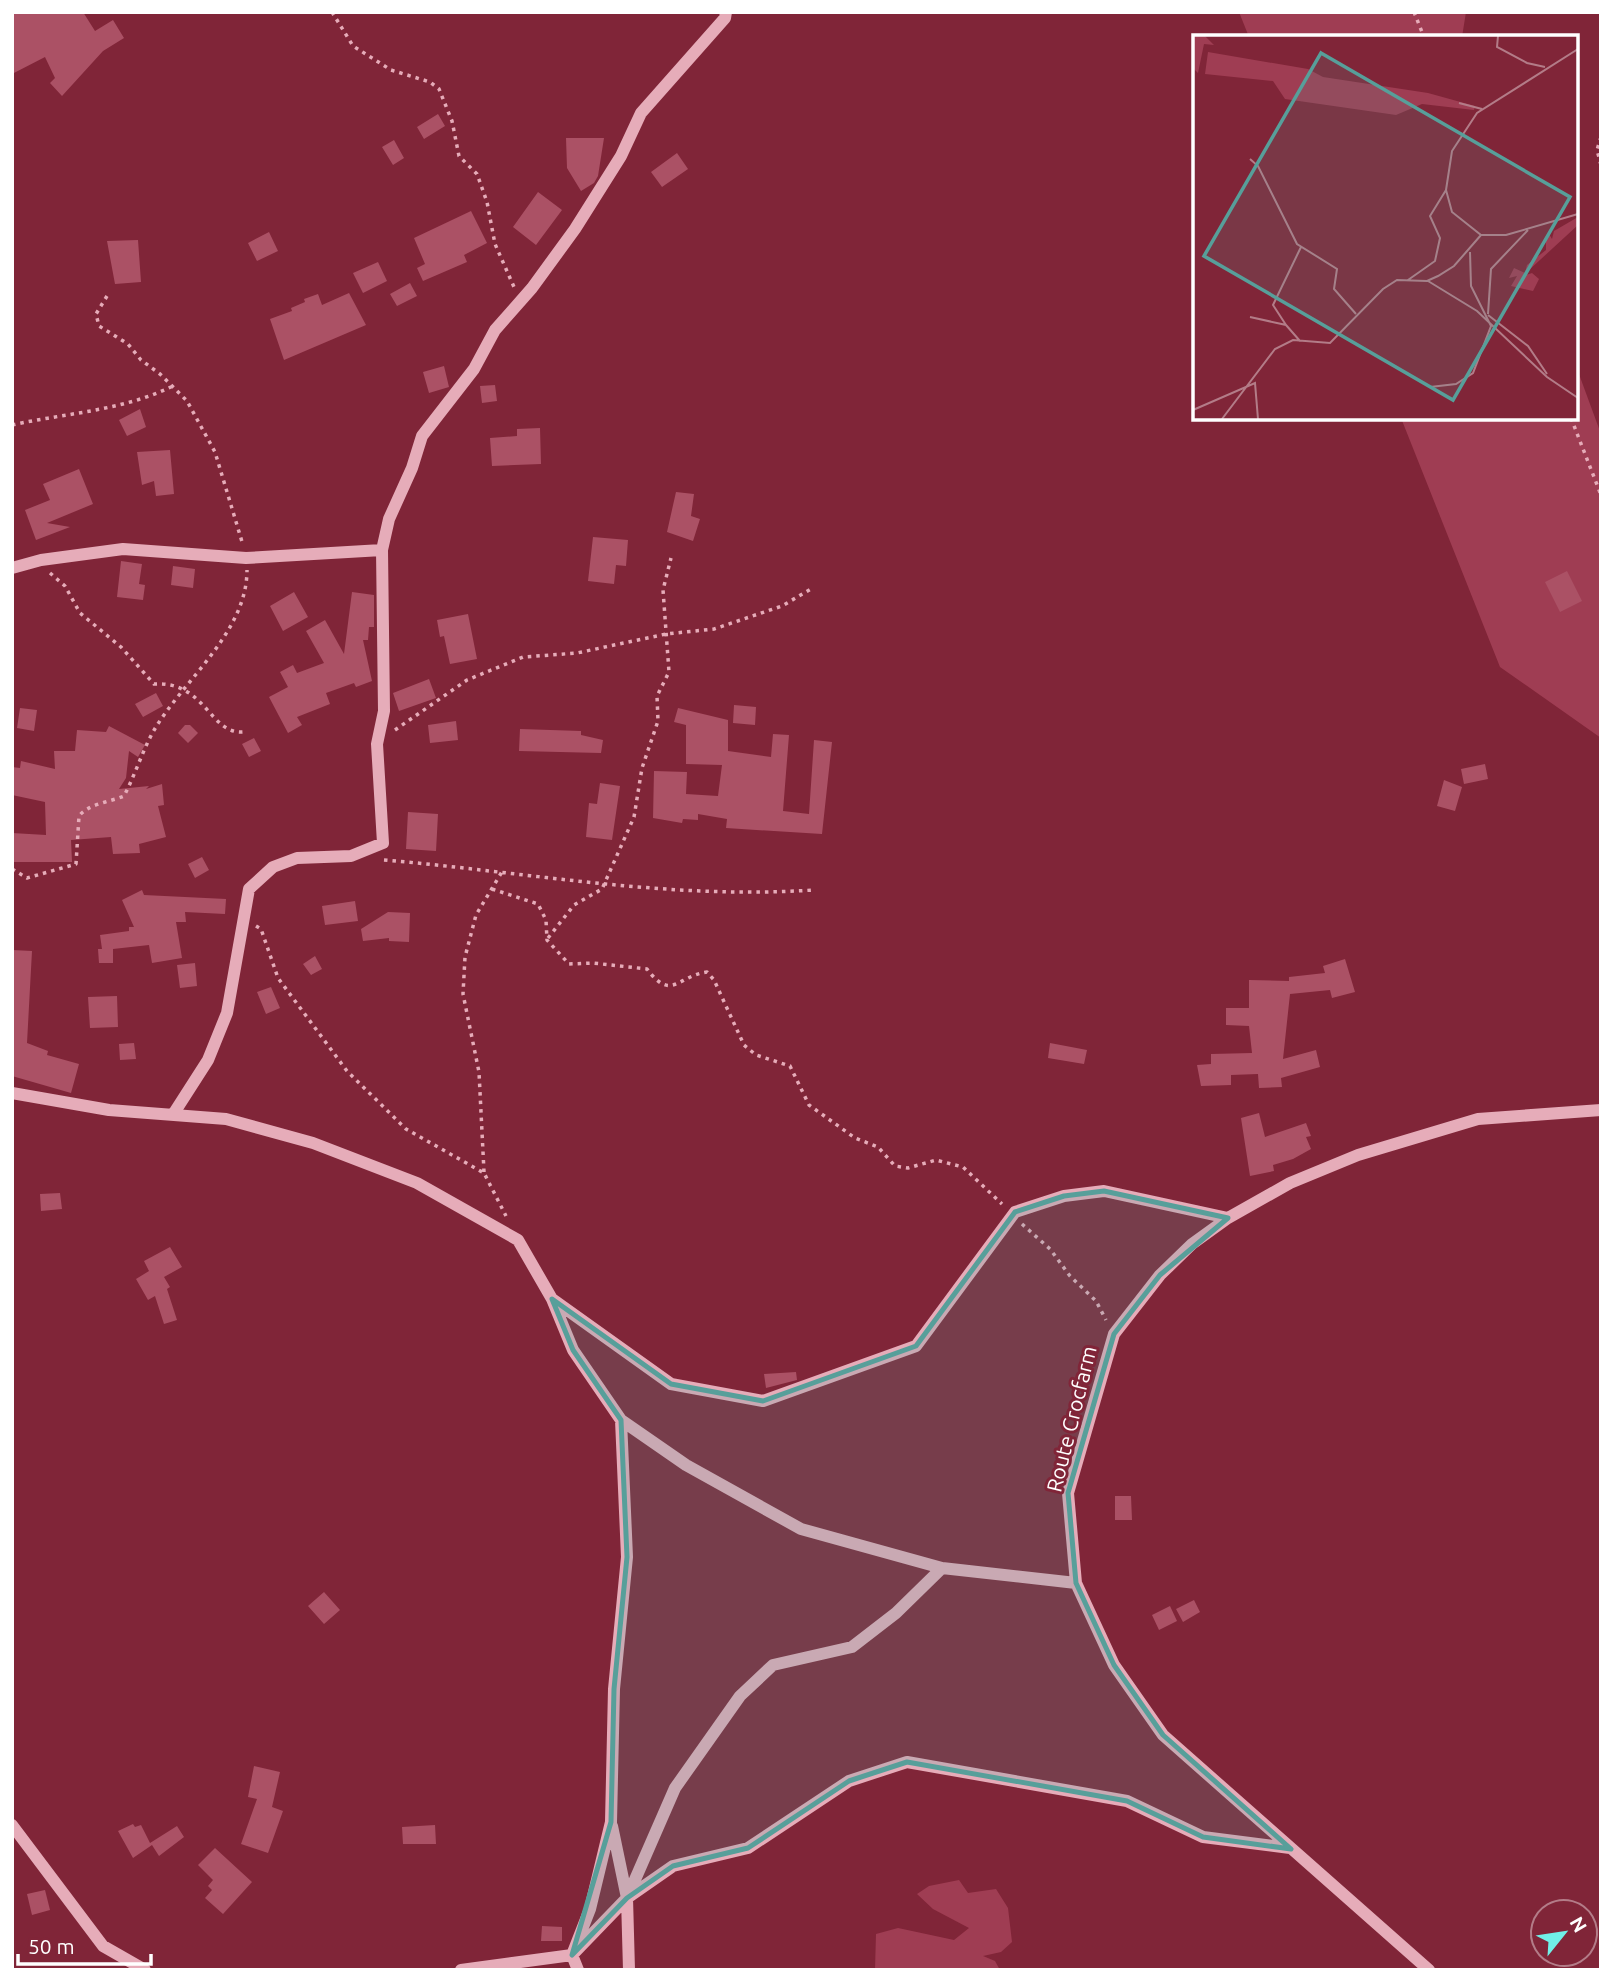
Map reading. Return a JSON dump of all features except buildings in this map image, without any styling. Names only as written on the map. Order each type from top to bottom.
[{"type":"street","points":[[174,1113],[208,1060],[227,1013],[250,889],[273,867],[297,858],[351,856],[383,843],[377,744],[384,711],[382,550],[390,519],[422,436],[474,369],[495,330],[532,288],[587,210],[621,156],[641,113],[708,38],[726,12]]},
{"type":"street","points":[[12,568],[41,560],[123,549],[246,558],[382,550]]},
{"type":"street","points":[[12,1093],[109,1110],[226,1119],[313,1143],[417,1183],[518,1240],[552,1299],[573,1350],[621,1420],[686,1465],[801,1529],[942,1568],[1076,1583]]},
{"type":"street","name":"Route Crocfarm","points":[[1429,1970],[1163,1735],[1114,1665],[1076,1583],[1068,1493],[1114,1334],[1160,1275],[1192,1244],[1227,1218],[1290,1183],[1358,1155],[1478,1119],[1601,1110]]},
{"type":"street","points":[[552,1299],[671,1384],[763,1401],[916,1346],[1015,1212],[1064,1196],[1104,1191],[1227,1218]]},
{"type":"street","points":[[578,1970],[572,1955],[590,1909],[611,1822],[614,1689],[627,1557],[621,1420]]},
{"type":"street","points":[[627,1898],[676,1787],[740,1696],[773,1665],[852,1647],[896,1613],[942,1568]]},
{"type":"street","points":[[461,1970],[572,1955],[627,1898],[673,1866],[748,1848],[849,1782],[907,1762],[1127,1801],[1203,1837],[1292,1849]]},
{"type":"street","points":[[611,1822],[627,1898],[629,1970]]},
{"type":"street","points":[[12,1825],[103,1946],[145,1970]]},
{"type":"path","points":[[332,12],[353,46],[391,70],[430,82],[439,89],[452,121],[459,156],[477,174],[487,202],[495,244],[514,287],[532,288]]},
{"type":"path","points":[[1414,12],[1423,35]]},
{"type":"path","points":[[1601,137],[1597,150],[1601,166]]},
{"type":"path","points":[[12,869],[27,878],[76,864],[79,816],[88,808],[105,805],[124,796],[153,733],[225,633],[245,589],[246,558],[215,452],[187,401],[141,360],[128,344],[99,326],[96,314],[107,296]]},
{"type":"path","points":[[12,425],[104,409],[149,398],[173,386]]},
{"type":"path","points":[[1573,420],[1601,495]]},
{"type":"path","points":[[547,940],[552,929],[574,905],[604,886],[634,817],[642,768],[658,721],[657,696],[669,672],[663,590],[671,558]]},
{"type":"path","points":[[41,560],[65,586],[80,613],[121,647],[154,684],[184,687],[228,730],[243,733]]},
{"type":"path","points":[[377,744],[467,680],[523,657],[577,653],[666,634],[715,629],[782,606],[811,589]]},
{"type":"path","points":[[379,859],[503,870],[604,886],[764,893],[813,890]]},
{"type":"path","points":[[503,870],[476,915],[465,957],[463,994],[478,1072],[484,1173],[518,1240]]},
{"type":"path","points":[[492,889],[538,904],[546,920],[547,940],[569,964],[593,963],[647,969],[658,984],[667,987],[680,984],[694,974],[707,972],[714,980],[744,1045],[756,1055],[790,1066],[809,1105],[855,1138],[878,1147],[895,1166],[908,1168],[936,1160],[963,1167],[976,1177],[991,1197],[1015,1212],[1025,1228],[1050,1249],[1070,1276],[1096,1301],[1114,1334]]},
{"type":"path","points":[[244,927],[254,925],[261,929],[278,978],[347,1071],[406,1129],[484,1173]]},
{"type":"highlighted area","points":[[1104,1191],[1228,1218],[1160,1275],[1114,1334],[1068,1493],[1076,1583],[1114,1665],[1163,1735],[1291,1849],[1203,1837],[1127,1801],[907,1762],[849,1781],[748,1848],[673,1866],[627,1898],[572,1955],[611,1822],[614,1689],[627,1557],[621,1420],[573,1350],[552,1299],[671,1384],[763,1401],[916,1346],[1015,1212],[1064,1196]]},
{"type":"shaded area","points":[[1239,12],[1466,12],[1462,35],[1248,35]]},
{"type":"shaded area","points":[[1578,371],[1601,434],[1601,738],[1500,667],[1402,420],[1578,420]]},
{"type":"shaded area","points":[[959,1880],[968,1893],[996,1889],[1008,1908],[1012,1942],[1001,1952],[983,1956],[995,1961],[1000,1970],[875,1970],[876,1934],[898,1928],[954,1940],[969,1928],[933,1909],[917,1894],[929,1886]]}]
